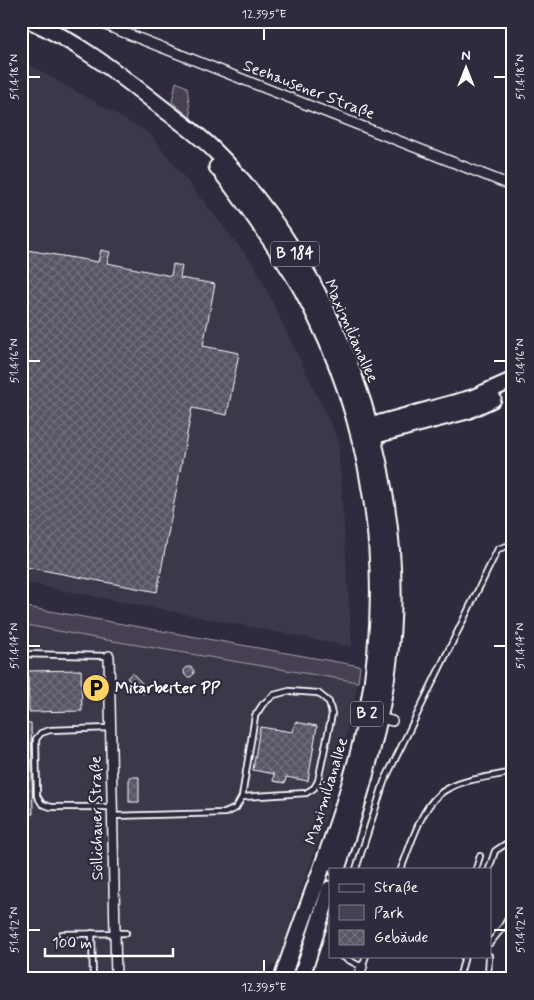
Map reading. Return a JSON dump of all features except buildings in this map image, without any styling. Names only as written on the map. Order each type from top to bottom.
[{"type":"main road","name":"B 184","points":[[30,21],[53,32],[104,63],[171,115],[214,163],[240,197],[297,281],[328,344],[366,432]]},
{"type":"main road","points":[[366,432],[472,398],[513,380]]},
{"type":"main road","points":[[366,432],[467,411],[513,388]]},
{"type":"main road","name":"Maximilianallee","points":[[337,868],[386,720],[392,630],[393,585],[387,508],[366,432]]},
{"type":"main road","name":"Maximilianallee","points":[[282,979],[347,794],[367,715],[374,673],[379,598],[378,552],[366,432]]},
{"type":"main road","points":[[301,979],[329,892]]},
{"type":"street","name":"Seehausener Straße","points":[[95,21],[513,186]]},
{"type":"street","name":"Söllichauer Straße","points":[[109,656],[116,979]]},
{"type":"street","points":[[357,979],[362,967]]},
{"type":"lane","points":[[356,868],[384,782],[498,548],[513,544]]},
{"type":"lane","points":[[21,654],[109,656]]},
{"type":"lane","points":[[110,728],[50,730],[40,733],[36,739],[37,796],[42,804],[51,808],[225,813],[236,808],[242,797],[255,716],[263,704],[274,695],[289,691],[318,693],[329,702],[332,714],[318,781],[314,788],[306,792],[242,797]]},
{"type":"lane","points":[[401,868],[423,815],[430,803],[439,794],[450,787],[464,782],[513,772]]},
{"type":"lane","points":[[489,868],[496,851],[513,839]]},
{"type":"lane","points":[[476,868],[480,856]]},
{"type":"lane","points":[[492,941],[504,926],[513,909]]},
{"type":"lane","points":[[62,934],[126,933]]},
{"type":"lane","points":[[92,934],[92,979]]},
{"type":"lane","points":[[345,958],[362,967],[365,958]]},
{"type":"lane","points":[[458,979],[464,958]]},
{"type":"lane","points":[[488,979],[489,958]]},
{"type":"shaded area","points":[[21,60],[149,133],[255,266],[338,439],[352,647],[21,582]]},
{"type":"shaded area","points":[[21,624],[358,682],[327,815],[276,965],[269,966],[265,979],[21,979]]},
{"type":"green space","points":[[176,82],[187,87],[191,118],[172,102]]},
{"type":"green space","points":[[21,606],[360,666],[358,682],[21,624]]},
{"type":"place","name":"Mitarbeiter PP","points":[[96,688]]}]
